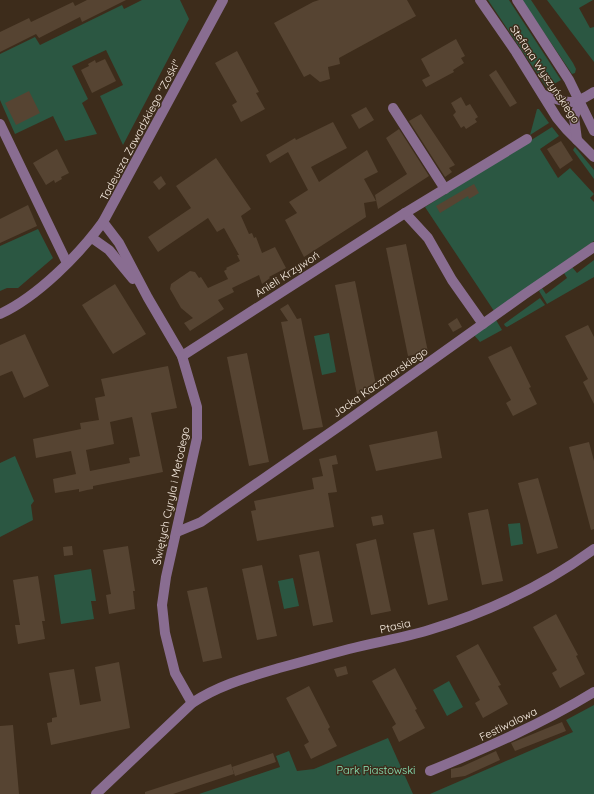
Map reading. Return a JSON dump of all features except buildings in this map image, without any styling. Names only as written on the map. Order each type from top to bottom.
[{"type":"street","name":"Tadeusza Zawadzkiego \"Zośki\"","points":[[0,314],[10,309],[35,290],[67,263],[92,238],[103,222],[223,0]]},
{"type":"street","name":"Stefana Wyszyńskiego","points":[[480,0],[544,94],[557,118],[566,130],[594,157]]},
{"type":"street","name":"Stefana Wyszyńskiego","points":[[517,0],[569,80],[594,132]]},
{"type":"street","points":[[544,94],[572,103],[580,102],[594,92]]},
{"type":"street","points":[[577,140],[574,118],[580,102]]},
{"type":"street","points":[[393,108],[445,189]]},
{"type":"street","points":[[0,124],[67,263]]},
{"type":"street","name":"Anieli Krzywoń","points":[[182,356],[405,213],[527,139]]},
{"type":"street","points":[[405,213],[428,238],[452,280],[483,324]]},
{"type":"street","points":[[103,222],[119,243],[148,298]]},
{"type":"street","points":[[92,238],[109,250],[148,298]]},
{"type":"street","name":"Jacka Kaczmarskiego","points":[[177,532],[200,522],[594,247]]},
{"type":"street","name":"Świętych Cyryla i Metodego","points":[[148,298],[182,356],[197,407],[198,425],[195,450],[163,594],[162,615],[164,633],[175,673],[192,703]]},
{"type":"street","name":"Ptasia","points":[[192,703],[220,687],[256,675],[349,649],[429,630],[468,618],[510,601],[538,586],[566,569],[594,549]]},
{"type":"street","name":"Festiwalowa","points":[[430,771],[492,745],[568,708],[594,692]]},
{"type":"street","points":[[96,794],[192,703]]},
{"type":"green space","points":[[142,0],[180,0],[189,19],[123,145],[100,96],[123,85],[106,50],[72,66],[88,99],[82,103],[97,134],[65,141],[53,116],[15,134],[0,100],[0,54],[35,37],[40,45],[122,5],[124,9]]},
{"type":"green space","points":[[488,0],[509,0],[561,80],[547,88]]},
{"type":"green space","points":[[522,0],[531,0],[573,63],[576,69],[575,73],[572,74]]},
{"type":"green space","points":[[547,0],[593,0],[579,8],[590,28],[594,27],[594,62]]},
{"type":"green space","points":[[537,109],[539,109],[549,123],[530,135]]},
{"type":"green space","points":[[552,127],[559,136],[540,149],[558,178],[570,168],[594,194],[590,198],[594,202],[594,241],[494,311],[425,207]]},
{"type":"green space","points":[[575,147],[594,170],[594,179],[573,150]]},
{"type":"green space","points":[[38,229],[53,258],[18,288],[7,288],[0,291],[0,246]]},
{"type":"green space","points":[[594,260],[594,277],[547,304],[539,291],[542,288],[546,294],[567,278],[564,273],[572,267],[577,273]]},
{"type":"green space","points":[[540,298],[545,305],[507,327],[505,326],[504,324]]},
{"type":"green space","points":[[496,320],[502,330],[480,342],[474,335]]},
{"type":"green space","points":[[329,333],[336,372],[322,375],[314,336]]},
{"type":"green space","points":[[15,456],[34,501],[31,505],[33,520],[0,537],[0,463]]},
{"type":"green space","points":[[520,523],[523,544],[511,546],[508,524]]},
{"type":"green space","points":[[91,569],[96,601],[91,601],[94,619],[61,624],[54,575]]},
{"type":"green space","points":[[293,578],[299,606],[284,609],[278,581]]},
{"type":"green space","points":[[449,681],[463,707],[447,716],[433,690]]},
{"type":"green space","name":"Park Piastowski","points":[[594,705],[594,794],[430,794],[573,732],[566,720]]},
{"type":"green space","name":"Park Piastowski","points":[[388,738],[413,794],[199,794],[280,767],[276,756],[289,751],[297,771],[314,769]]}]
